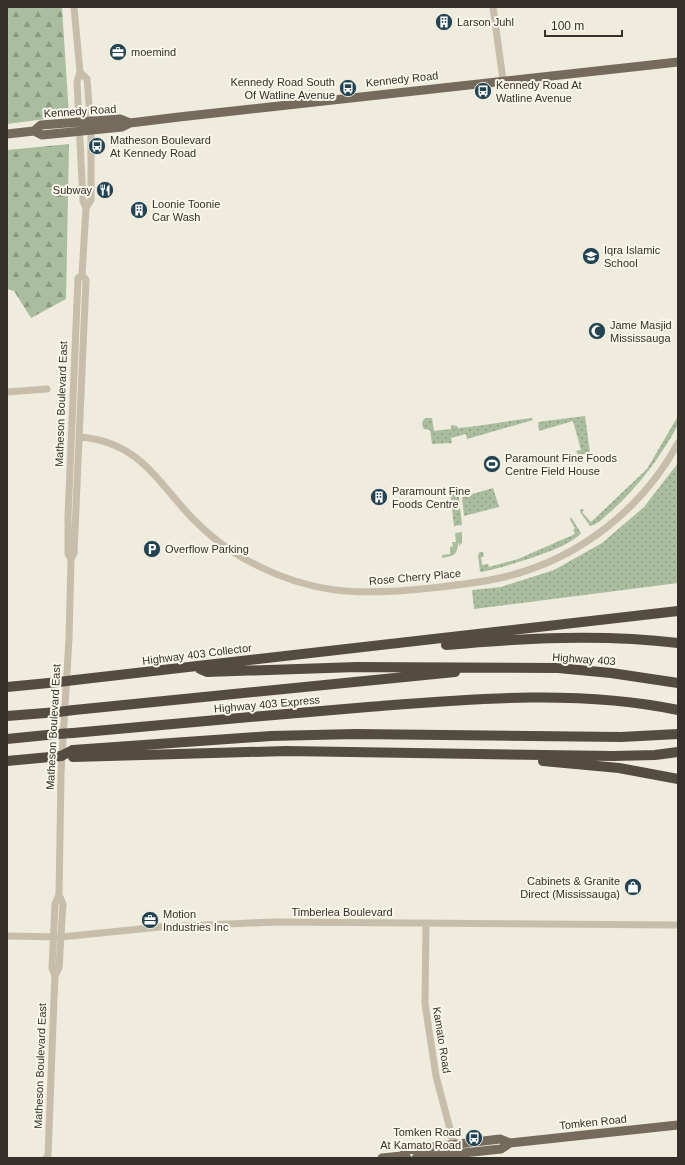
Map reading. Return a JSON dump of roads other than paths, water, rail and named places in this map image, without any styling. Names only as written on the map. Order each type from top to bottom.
[{"type":"highway","points":[[390,645],[678,611]]},
{"type":"highway","points":[[390,645],[437,646],[578,638],[645,639],[678,643]]},
{"type":"highway","name":"Highway 403 Collector","points":[[7,687],[390,645]]},
{"type":"highway","points":[[194,667],[207,672],[357,667],[486,669]]},
{"type":"highway","name":"Highway 403","points":[[486,669],[558,668],[611,673],[678,684]]},
{"type":"highway","name":"Highway 403 Express","points":[[7,716],[246,694],[486,669]]},
{"type":"highway","name":"Highway 403 Express","points":[[7,739],[73,732],[402,705],[529,698],[615,700],[678,710]]},
{"type":"highway","points":[[7,761],[271,736],[347,734],[621,737],[678,734]]},
{"type":"highway","points":[[73,754],[286,751],[648,755],[678,752]]},
{"type":"highway","points":[[482,754],[619,768],[678,779]]},
{"type":"main road","name":"Kennedy Road","points":[[7,134],[34,131],[42,134],[90,126],[122,127],[130,123],[503,80],[678,62]]},
{"type":"main road","name":"Tomken Road","points":[[416,1158],[456,1152],[502,1149],[510,1143],[678,1125]]},
{"type":"main road","name":"Tomken Road","points":[[382,1158],[405,1157],[408,1150],[456,1152]]},
{"type":"street","name":"Matheson Boulevard East","points":[[74,7],[80,72],[77,82],[82,201],[86,208]]},
{"type":"street","points":[[493,7],[503,80]]},
{"type":"street","name":"Matheson Boulevard East","points":[[55,976],[59,968],[61,937],[62,904],[59,895],[61,773],[69,639],[71,559],[74,553],[80,438],[86,280],[82,274],[86,208],[91,200],[90,126],[87,79],[80,72]]},
{"type":"street","name":"Matheson Boulevard East","points":[[71,559],[68,554],[68,517],[78,278],[82,274]]},
{"type":"street","points":[[7,392],[47,389]]},
{"type":"street","name":"Rose Cherry Place","points":[[80,438],[106,442],[138,459],[151,470],[194,519],[222,544],[243,558],[278,575],[311,586],[338,591],[371,593],[478,583],[510,576],[546,563],[593,538],[621,516],[654,480],[678,443]]},
{"type":"street","name":"Matheson Boulevard East","points":[[48,1157],[55,976],[52,968],[53,937],[55,904],[59,895]]},
{"type":"street","name":"Timberlea Boulevard","points":[[7,936],[61,937],[160,927],[213,924],[426,923],[678,925]]},
{"type":"street","name":"Kamato Road","points":[[426,923],[425,1004],[436,1076],[456,1152]]},
{"type":"place","name":"Larson Juhl","points":[[444,22]]},
{"type":"place","name":"moemind","points":[[118,52]]},
{"type":"place","name":"Kennedy Road South Of Watline Avenue","points":[[348,88]]},
{"type":"place","name":"Kennedy Road At Watline Avenue","points":[[483,91]]},
{"type":"place","name":"Matheson Boulevard At Kennedy Road","points":[[97,146]]},
{"type":"place","name":"Subway","points":[[105,190]]},
{"type":"place","name":"Loonie Toonie Car Wash","points":[[139,210]]},
{"type":"place","name":"Iqra Islamic School","points":[[591,256]]},
{"type":"place","name":"Jame Masjid Mississauga","points":[[597,331]]},
{"type":"place","name":"Paramount Fine Foods Centre Field House","points":[[492,464]]},
{"type":"place","name":"Paramount Fine Foods Centre","points":[[379,497]]},
{"type":"place","name":"Overflow Parking","points":[[152,549]]},
{"type":"place","name":"Cabinets & Granite Direct (Mississauga)","points":[[633,887]]},
{"type":"place","name":"Motion Industries Inc","points":[[150,920]]},
{"type":"place","name":"Tomken Road At Kamato Road","points":[[474,1138]]}]
